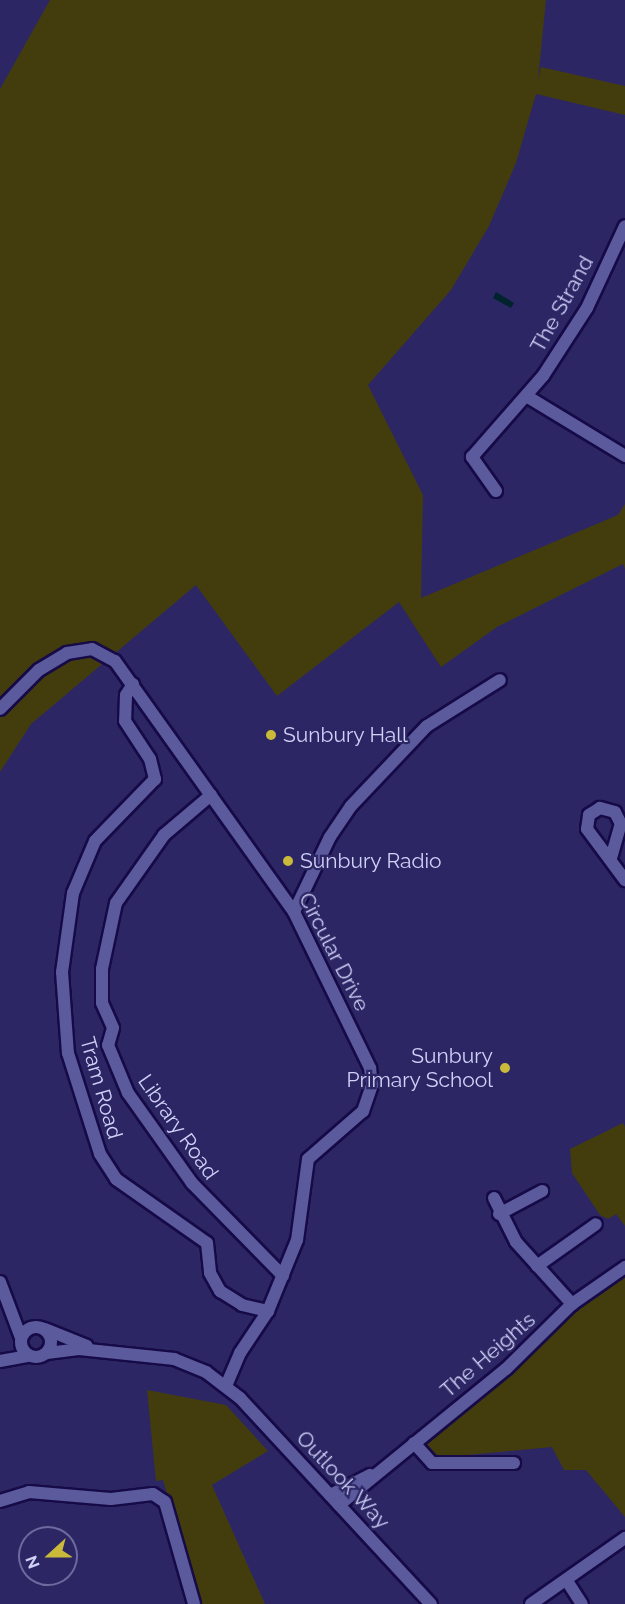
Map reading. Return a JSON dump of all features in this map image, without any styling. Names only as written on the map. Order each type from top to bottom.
[{"type":"street","name":"The Strand","points":[[496,491],[472,457],[528,397],[587,308],[625,226]]},
{"type":"street","points":[[528,397],[625,456]]},
{"type":"street","name":"Circular Drive","points":[[0,709],[39,670],[75,651],[109,654],[133,684],[294,912],[372,1079],[363,1111],[308,1159],[300,1229],[268,1311],[240,1353],[226,1386]]},
{"type":"street","points":[[294,912],[330,837],[351,806],[428,726],[500,680]]},
{"type":"street","name":"Tram Road","points":[[133,684],[126,695],[125,721],[150,759],[155,779],[95,841],[73,893],[62,966],[68,1053],[100,1154],[116,1179],[207,1243],[210,1273],[220,1291],[242,1305],[268,1311]]},
{"type":"street","name":"Library Road","points":[[212,795],[164,835],[116,903],[102,969],[102,1003],[113,1028],[108,1045],[128,1093],[192,1183],[283,1276]]},
{"type":"street","points":[[611,858],[625,880]]},
{"type":"street","points":[[499,1214],[542,1191]]},
{"type":"street","points":[[494,1198],[499,1214],[537,1266],[572,1304]]},
{"type":"street","points":[[537,1266],[596,1224]]},
{"type":"street","name":"The Heights","points":[[339,1505],[376,1472],[514,1362],[572,1304],[625,1267]]},
{"type":"street","points":[[0,1282],[20,1340],[29,1356]]},
{"type":"street","points":[[31,1327],[45,1329],[51,1343],[47,1353],[0,1359],[31,1327]]},
{"type":"street","name":"Outlook Way","points":[[45,1329],[112,1353]]},
{"type":"street","name":"Outlook Way","points":[[47,1353],[112,1353],[160,1358],[226,1386],[430,1603]]},
{"type":"street","points":[[414,1443],[432,1463],[514,1463]]},
{"type":"street","name":"The Heights","points":[[330,1496],[376,1472]]},
{"type":"street","points":[[0,1501],[29,1492],[111,1499],[153,1494],[165,1502],[194,1604]]},
{"type":"street","points":[[531,1604],[567,1581],[625,1538]]},
{"type":"street","points":[[567,1581],[582,1604]]},
{"type":"shaded area","points":[[50,0],[546,0],[538,80],[541,67],[625,86],[625,115],[536,94],[516,163],[489,226],[451,290],[368,385],[423,495],[421,598],[618,515],[625,504],[625,569],[623,564],[497,627],[441,667],[399,602],[277,696],[196,585],[31,724],[0,772],[0,89]]},
{"type":"shaded area","points":[[623,1123],[625,1127],[625,1226],[616,1214],[608,1219],[600,1215],[572,1173],[570,1149]]},
{"type":"shaded area","points":[[625,1277],[625,1517],[586,1470],[564,1470],[552,1447],[436,1458],[427,1450],[426,1440],[528,1359],[576,1311]]},
{"type":"shaded area","points":[[147,1390],[226,1405],[268,1451],[212,1485],[265,1604],[199,1604],[163,1480],[156,1481]]},
{"type":"water","points":[[496,292],[514,303],[511,308],[493,298]]},
{"type":"place","name":"Sunbury Hall","points":[[271,735]]},
{"type":"place","name":"Sunbury Radio","points":[[288,861]]},
{"type":"place","name":"Sunbury Primary School","points":[[505,1068]]}]
